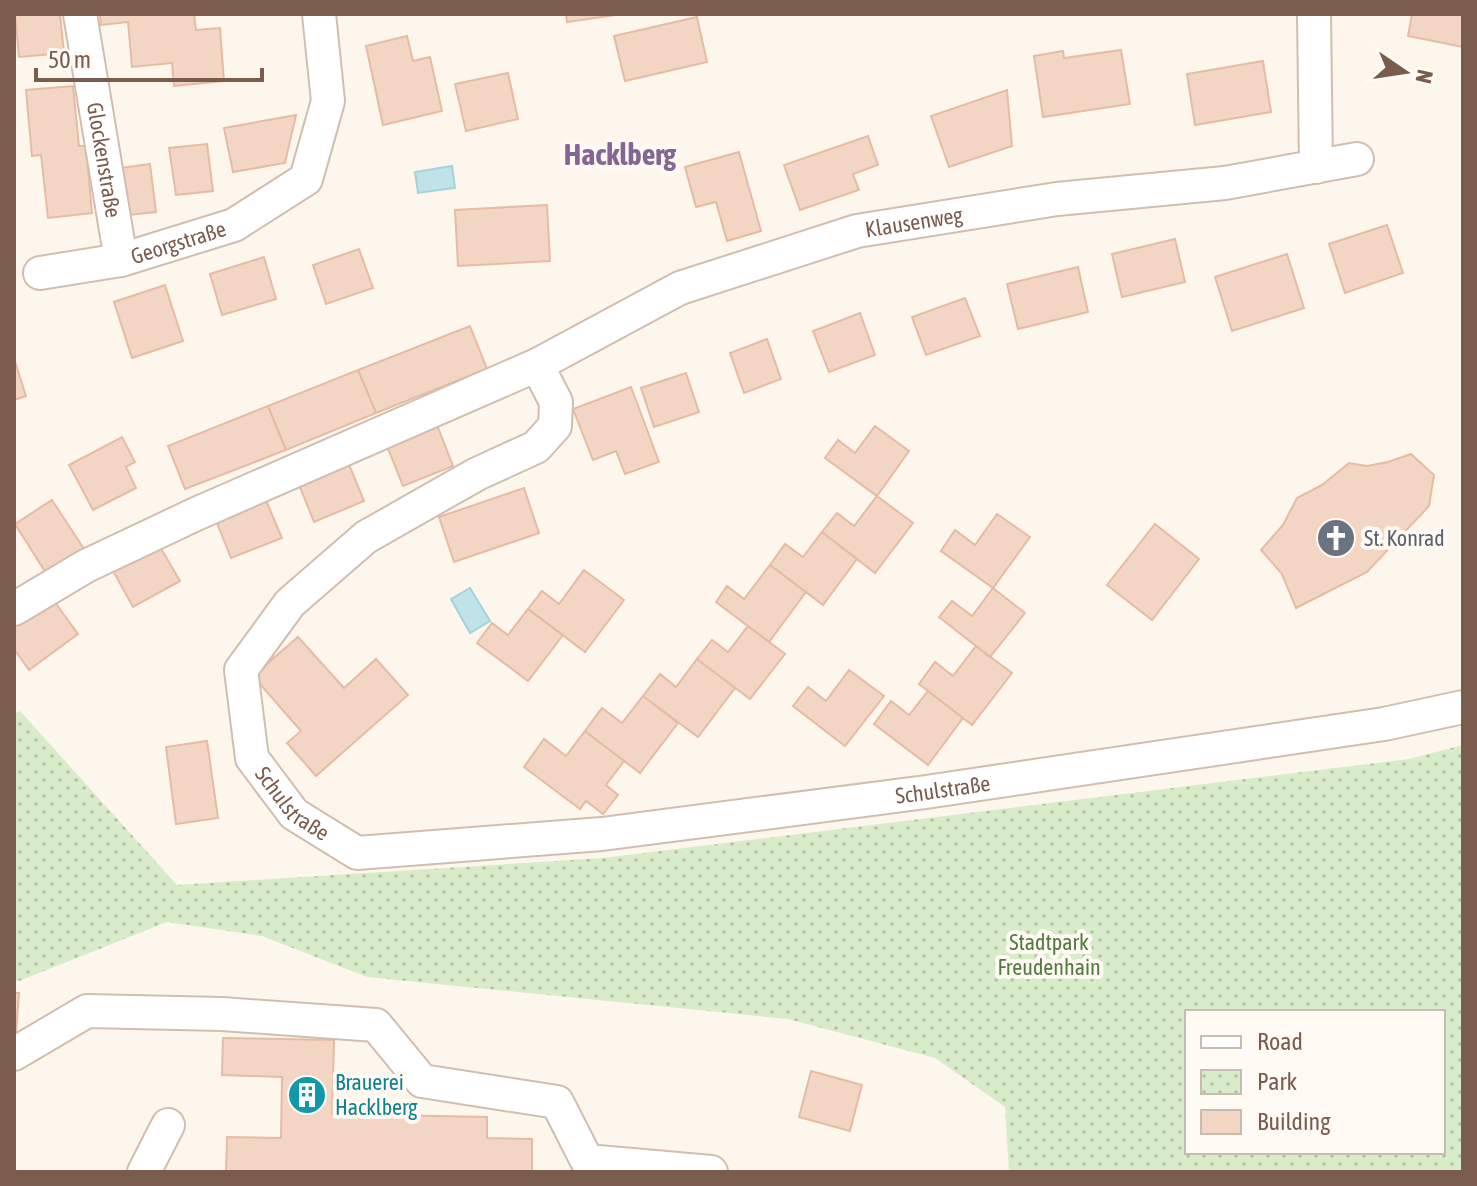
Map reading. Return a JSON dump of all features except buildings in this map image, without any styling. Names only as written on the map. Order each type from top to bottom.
[{"type":"street","name":"Glockenstraße","points":[[80,14],[121,260]]},
{"type":"street","name":"Georgstraße","points":[[40,273],[121,260],[234,225],[306,179],[328,101],[319,14]]},
{"type":"street","points":[[1314,14],[1316,167]]},
{"type":"street","name":"Klausenweg","points":[[537,365],[680,288],[857,231],[1057,199],[1225,183],[1357,159]]},
{"type":"street","points":[[14,609],[86,566],[196,514],[537,365]]},
{"type":"street","name":"Schulstraße","points":[[537,365],[556,402],[555,426],[536,447],[477,474],[366,537],[290,603],[241,670],[252,758],[294,814],[357,853],[602,834],[926,792],[1384,724],[1463,707]]},
{"type":"street","points":[[14,1054],[87,1011],[222,1014],[376,1025],[422,1081],[557,1102],[587,1161],[711,1172]]},
{"type":"street","points":[[144,1172],[168,1125]]},
{"type":"green space","name":"Stadtpark Freudenhain","points":[[20,711],[177,885],[603,858],[1409,759],[1463,745],[1463,1172],[1009,1172],[1005,1107],[935,1058],[788,1019],[367,977],[262,936],[167,922],[19,981],[14,980],[14,714]]},
{"type":"water","points":[[452,166],[455,188],[418,193],[415,172]]},
{"type":"water","points":[[470,588],[490,621],[470,633],[451,599]]},
{"type":"place","name":"St. Konrad","points":[[1336,538]]},
{"type":"place","name":"Brauerei Hacklberg","points":[[307,1095]]},
{"type":"district","name":"Hacklberg","points":[[620,155]]}]
